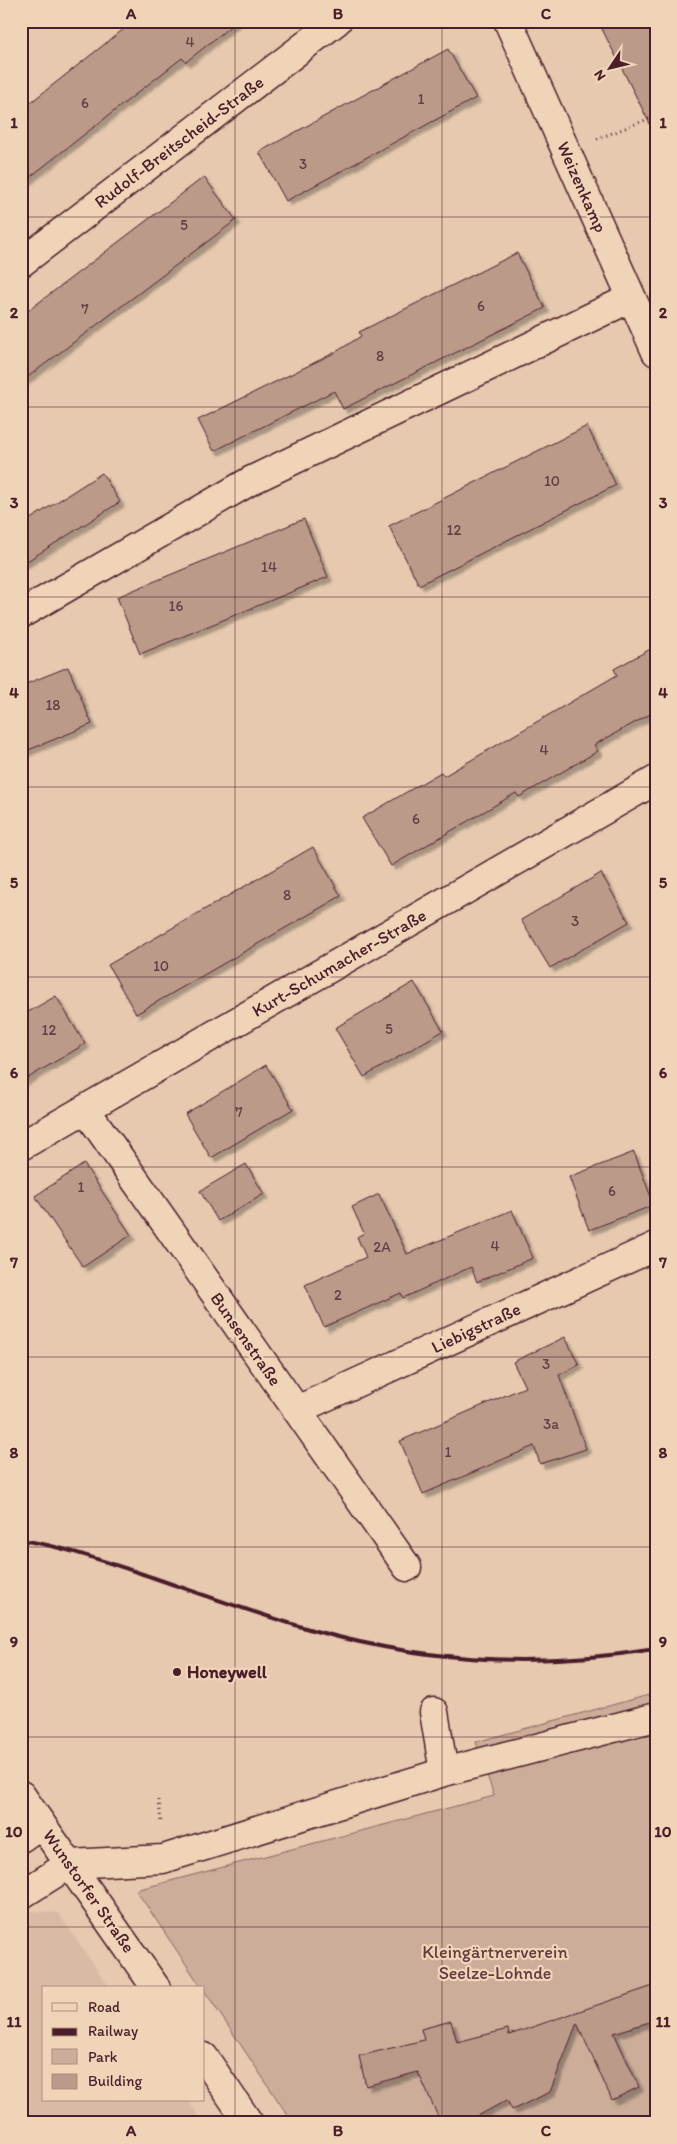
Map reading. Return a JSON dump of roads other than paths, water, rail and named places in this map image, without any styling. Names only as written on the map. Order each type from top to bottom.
[{"type":"street","name":"Rudolf-Breitscheid-Straße","points":[[21,263],[337,21]]},
{"type":"street","name":"Weizenkamp","points":[[508,21],[656,352]]},
{"type":"street","points":[[21,614],[252,480],[631,298]]},
{"type":"street","name":"Kurt-Schumacher-Straße","points":[[21,1146],[656,780]]},
{"type":"street","name":"Bunsenstraße","points":[[86,1110],[407,1567]]},
{"type":"street","name":"Liebigstraße","points":[[297,1410],[656,1246]]},
{"type":"street","points":[[434,1712],[444,1772]]},
{"type":"street","points":[[21,1895],[70,1864],[163,1859],[444,1772],[656,1717]]},
{"type":"street","name":"Wunstorfer Straße","points":[[21,1795],[31,1831],[70,1864],[155,1986]]},
{"type":"street","points":[[205,2058],[249,2123]]},
{"type":"railway","points":[[21,1540],[50,1546],[134,1571],[292,1624],[383,1647],[428,1654],[518,1660],[563,1659],[656,1649]]},
{"type":"place","name":"Honeywell","points":[[177,1672]]},
{"type":"park label","name":"Kleingärtnerverein Seelze-Lohnde","points":[[495,1962]]}]
